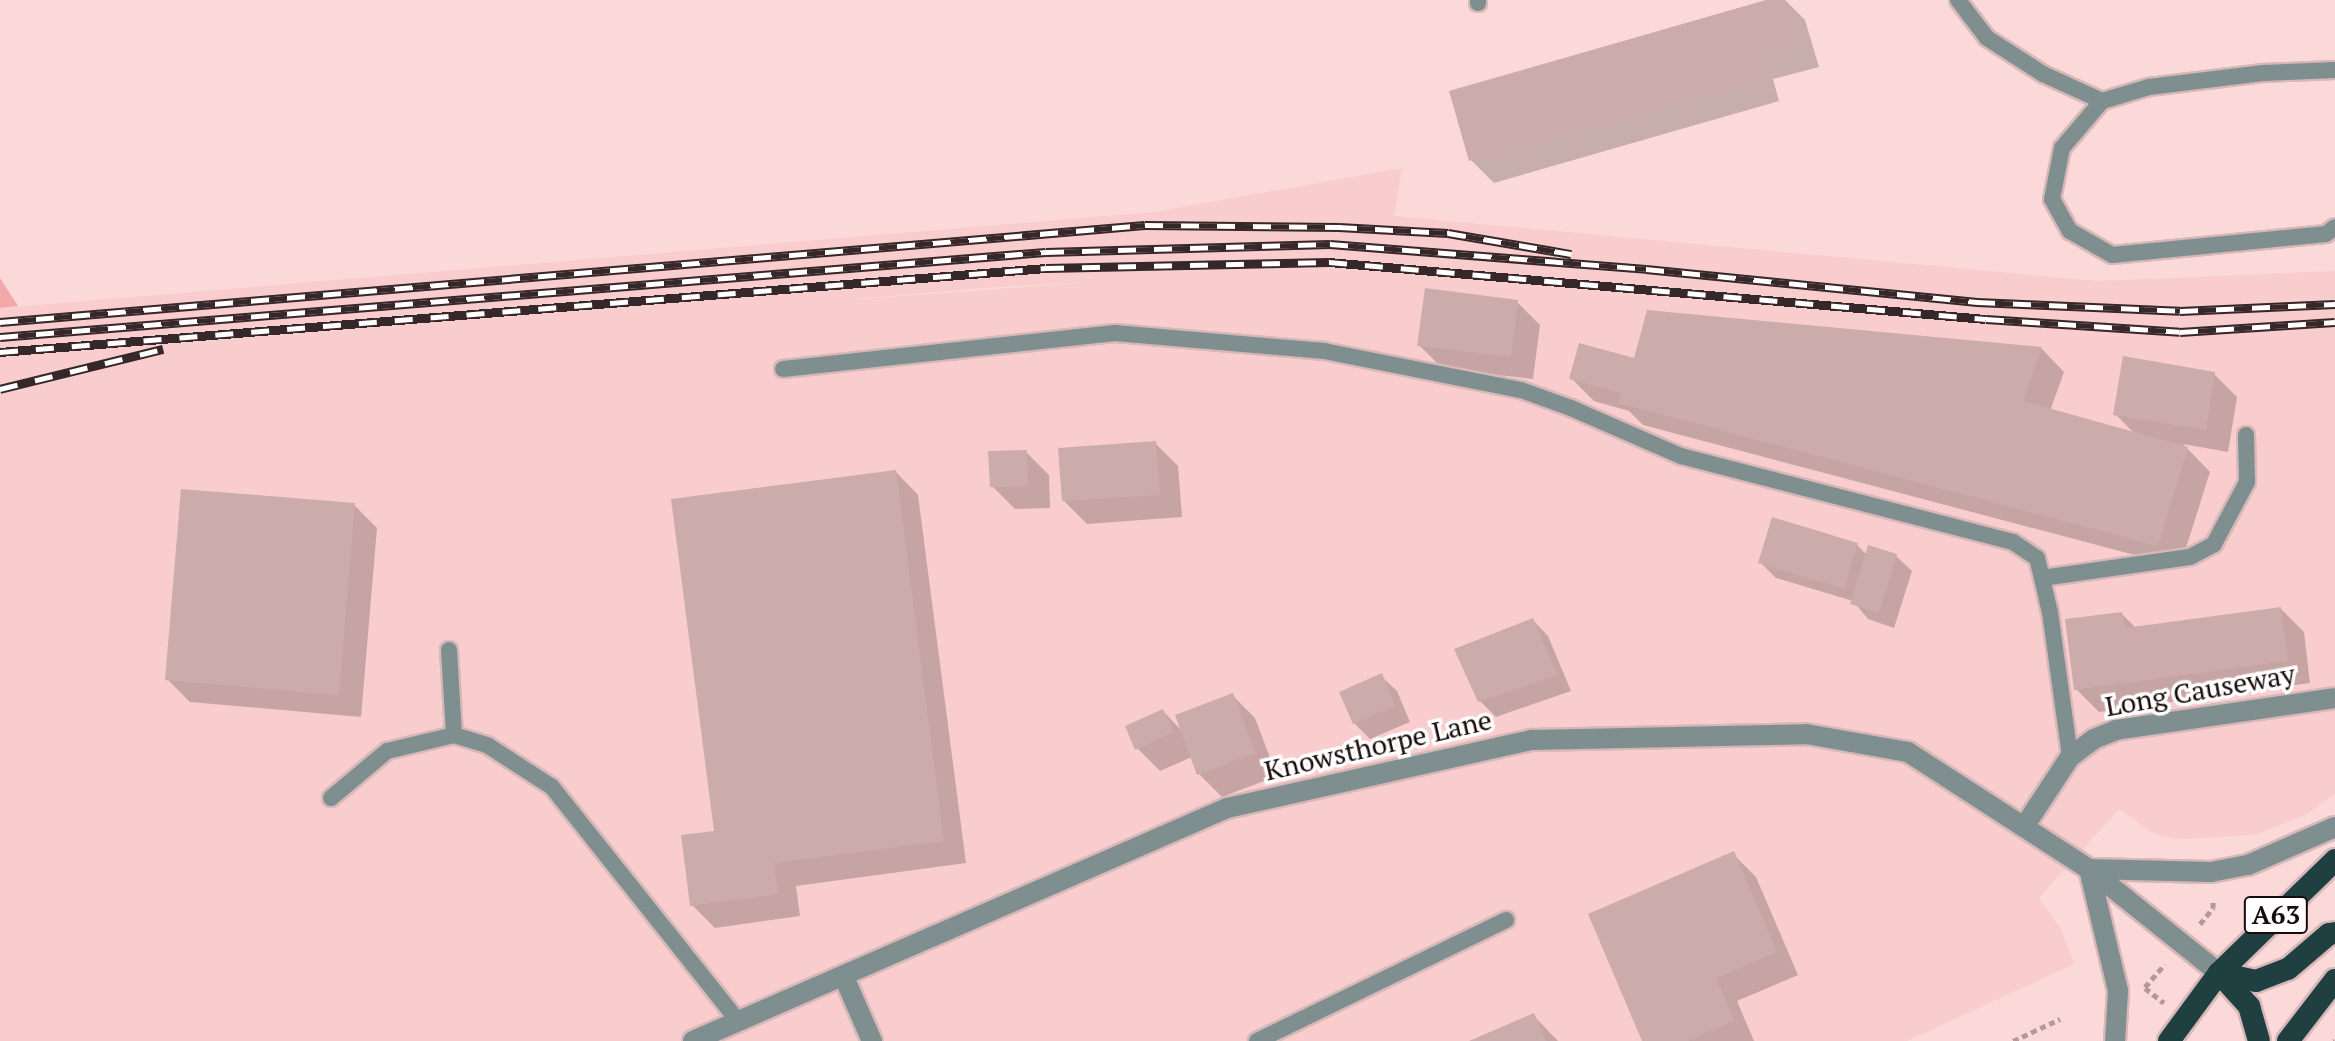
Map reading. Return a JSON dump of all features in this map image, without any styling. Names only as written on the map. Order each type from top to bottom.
[{"type":"highway","name":"A63","points":[[2169,1041],[2219,973],[2335,860]]},
{"type":"highway","points":[[2219,973],[2256,981],[2288,969],[2329,934],[2335,933]]},
{"type":"highway","points":[[2219,973],[2249,1006],[2259,1041]]},
{"type":"highway","points":[[2293,1035],[2335,980]]},
{"type":"street","name":"Long Causeway","points":[[2024,827],[2070,757],[2094,739],[2116,730],[2335,698]]},
{"type":"street","name":"Knowsthorpe Lane","points":[[693,1041],[1227,808],[1531,740],[1806,734],[1908,752],[2089,869],[2219,973]]},
{"type":"street","points":[[2115,1041],[2118,991],[2089,869],[2211,872],[2248,865],[2335,827]]},
{"type":"street","points":[[844,977],[872,1041]]},
{"type":"lane","points":[[1958,0],[1987,38],[2043,74],[2102,101]]},
{"type":"lane","points":[[2335,70],[2263,73],[2149,87],[2102,101],[2062,148],[2052,199],[2070,231],[2112,255],[2326,234],[2335,227]]},
{"type":"lane","points":[[783,369],[1115,333],[1324,351],[1521,390],[1571,408],[1681,456],[2013,542],[2037,558],[2050,612],[2070,757]]},
{"type":"lane","points":[[2042,578],[2190,557],[2214,544],[2247,482],[2246,435]]},
{"type":"lane","points":[[449,650],[454,735]]},
{"type":"lane","points":[[331,798],[387,751],[454,735],[487,745],[552,787],[738,1021]]},
{"type":"lane","points":[[1257,1041],[1506,920]]},
{"type":"path","points":[[2013,1041],[2060,1019]]},
{"type":"shaded area","points":[[1402,168],[1394,216],[2098,281],[2335,271],[2335,794],[2307,814],[2255,835],[2177,839],[2153,833],[2119,809],[2039,898],[2061,929],[2074,964],[1907,1041],[0,1041],[0,308],[1154,212]],"holes":[[[1093,282],[835,301],[996,287]]]},
{"type":"shaded area","points":[[0,278],[18,306],[0,308]]},
{"type":"building","points":[[1766,0],[1784,0],[1797,44],[1751,57],[1758,79],[1469,161],[1449,91]]},
{"type":"building","points":[[1425,288],[1518,300],[1511,357],[1417,346]]},
{"type":"building","points":[[1647,310],[2042,347],[2023,401],[2188,447],[2158,546],[1618,403],[1621,393],[1569,379],[1579,343],[1634,358]]},
{"type":"building","points":[[2123,356],[2215,372],[2206,430],[2113,415]]},
{"type":"building","points":[[1156,441],[1160,495],[1062,501],[1058,448]]},
{"type":"building","points":[[1027,450],[1028,486],[990,487],[988,451]]},
{"type":"building","points":[[896,470],[944,841],[774,863],[778,894],[690,906],[681,835],[714,831],[671,499]]},
{"type":"building","points":[[181,489],[355,503],[339,695],[165,680]]},
{"type":"building","points":[[1772,517],[1858,543],[1844,589],[1758,563]]},
{"type":"building","points":[[1868,545],[1897,554],[1879,613],[1850,604]]},
{"type":"building","points":[[2281,607],[2288,661],[2074,690],[2065,619],[2122,612],[2125,628]]},
{"type":"building","points":[[1533,618],[1557,675],[1478,702],[1454,649]]},
{"type":"building","points":[[1382,673],[1395,706],[1353,724],[1339,692]]},
{"type":"building","points":[[1233,693],[1255,753],[1197,775],[1175,715]]},
{"type":"building","points":[[1163,709],[1174,732],[1135,750],[1125,726]]},
{"type":"building","points":[[1734,851],[1777,952],[1716,978],[1734,1021],[1688,1041],[1642,1041],[1588,914]]},
{"type":"building","points":[[1534,1013],[1546,1041],[1469,1041]]},
{"type":"railway","points":[[0,322],[1145,225],[1339,227],[1448,233],[1571,254]]},
{"type":"railway","points":[[0,337],[1046,252],[1330,244],[1646,269],[1977,302],[2180,311],[2335,304]]},
{"type":"railway","points":[[0,352],[1046,268],[1329,262],[1986,319],[2180,332],[2335,322]]},
{"type":"railway","points":[[0,389],[163,349]]}]
